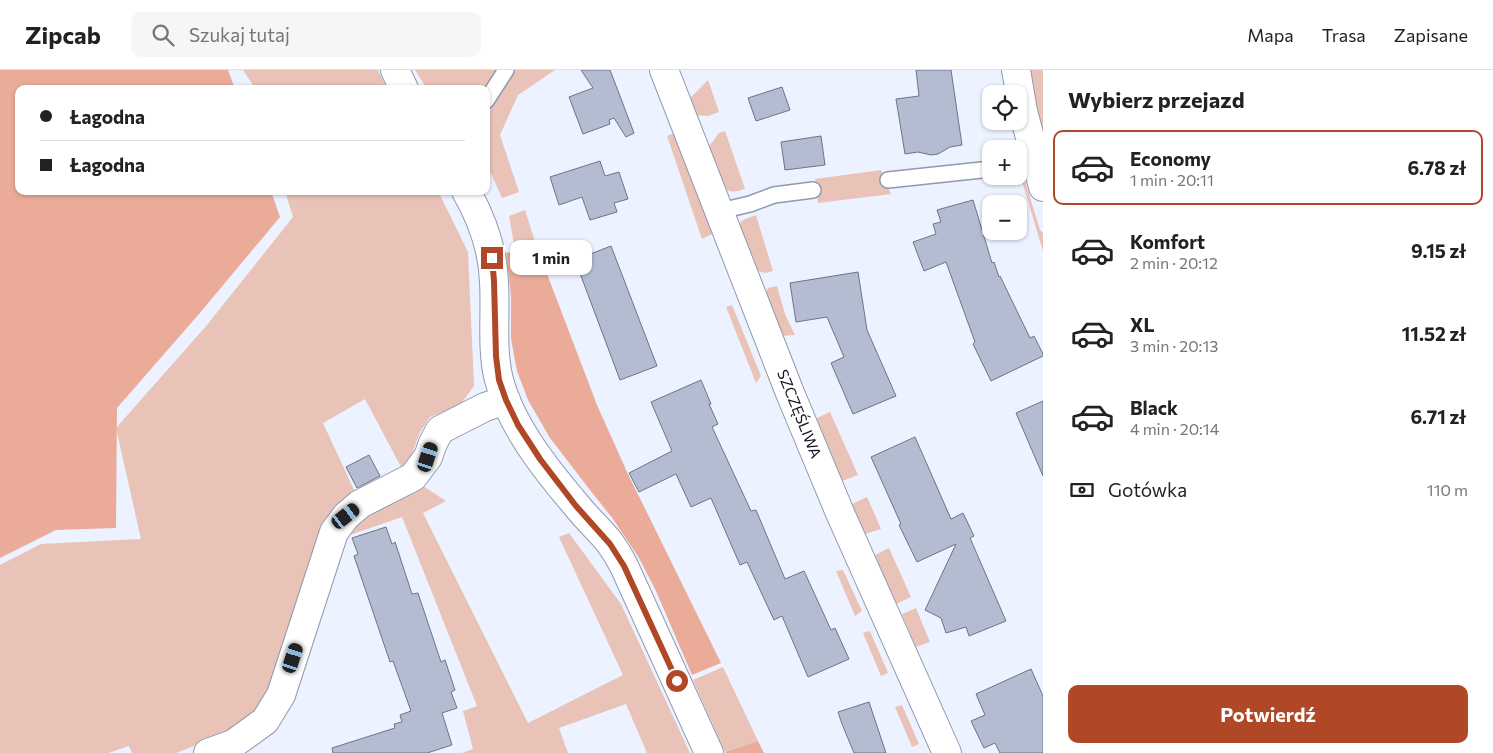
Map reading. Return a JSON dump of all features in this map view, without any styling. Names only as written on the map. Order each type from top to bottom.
[{"type":"street","points":[[395,70],[402,85]]},
{"type":"street","name":"SZCZĘŚLIWA","points":[[664,70],[790,393],[840,513],[946,753]]},
{"type":"street","points":[[1016,70],[1036,169]]},
{"type":"street","points":[[468,195],[483,227],[492,258],[496,356],[499,380],[506,400],[518,425],[540,459],[576,506],[610,544],[624,566],[709,753]]},
{"type":"street","points":[[208,753],[232,744],[265,721],[281,695],[334,532],[346,516],[360,504],[413,477],[428,457],[440,430],[485,407],[506,400]]},
{"type":"lane","points":[[490,95],[506,70]]},
{"type":"lane","points":[[888,180],[982,170]]},
{"type":"lane","points":[[720,211],[750,204],[774,195],[813,190]]},
{"type":"shaded area","points":[[0,70],[228,70],[234,85],[15,85],[15,195],[272,195],[280,217],[117,408],[116,528],[56,530],[0,558]]},
{"type":"shaded area","points":[[243,70],[378,70],[385,85],[252,85]]},
{"type":"shaded area","points":[[415,70],[499,70],[488,85],[424,85]]},
{"type":"shaded area","points":[[516,70],[555,70],[518,95],[500,135],[519,192],[502,198],[490,171],[490,112],[507,80]]},
{"type":"shaded area","points":[[1029,70],[1043,70],[1043,144]]},
{"type":"shaded area","points":[[708,80],[719,112],[708,116],[693,115],[687,101]]},
{"type":"shaded area","points":[[725,131],[745,189],[732,191],[725,188],[707,149],[719,133]]},
{"type":"shaded area","points":[[675,133],[716,232],[702,239],[667,136]]},
{"type":"shaded area","points":[[881,170],[891,194],[818,203],[815,179]]},
{"type":"shaded area","points":[[1023,185],[1026,185],[1040,230],[1043,233],[1043,251],[1027,195]]},
{"type":"shaded area","points":[[286,195],[440,195],[468,252],[474,386],[460,405],[430,417],[420,432],[410,459],[401,467],[365,399],[323,423],[355,492],[331,512],[318,541],[266,702],[229,732],[176,753],[132,753],[129,746],[108,753],[0,753],[0,565],[41,544],[141,539],[116,428],[207,325],[293,217]]},
{"type":"shaded area","points":[[525,210],[536,245],[515,250],[509,216]]},
{"type":"shaded area","points":[[756,215],[773,271],[765,273],[756,270],[740,227],[740,223],[743,220]]},
{"type":"shaded area","points":[[536,245],[597,405],[627,472],[721,663],[692,675],[656,591],[639,558],[613,519],[550,438],[528,400],[517,371],[511,339],[511,295],[506,253]]},
{"type":"shaded area","points":[[777,286],[785,314],[795,335],[782,336],[765,294],[768,288]]},
{"type":"shaded area","points":[[732,305],[761,376],[756,383],[726,307]]},
{"type":"shaded area","points":[[830,412],[858,475],[842,481],[815,419]]},
{"type":"shaded area","points":[[423,486],[446,501],[423,513],[528,723],[623,675],[559,537],[569,533],[621,604],[690,753],[647,753],[626,704],[559,728],[568,753],[462,753],[473,749],[463,711],[477,706],[402,517],[347,536],[355,519]]},
{"type":"shaded area","points":[[867,497],[881,529],[865,534],[852,504]]},
{"type":"shaded area","points":[[889,548],[911,597],[896,604],[875,555]]},
{"type":"shaded area","points":[[843,570],[862,611],[855,616],[836,571]]},
{"type":"shaded area","points":[[916,608],[930,642],[916,647],[902,614]]},
{"type":"shaded area","points":[[870,631],[888,673],[881,676],[863,633]]},
{"type":"shaded area","points":[[723,667],[758,741],[725,752],[693,680]]},
{"type":"shaded area","points":[[902,705],[919,744],[912,747],[895,707]]},
{"type":"shaded area","points":[[758,741],[764,753],[725,752]]},
{"type":"building","points":[[581,70],[610,70],[634,133],[626,137],[614,118],[609,120],[610,124],[583,134],[569,97],[593,88]]},
{"type":"building","points":[[916,70],[951,70],[962,145],[950,147],[938,154],[931,155],[918,152],[905,154],[896,99],[919,96]]},
{"type":"building","points":[[782,87],[790,110],[756,121],[748,98]]},
{"type":"building","points":[[821,136],[825,165],[785,170],[781,142]]},
{"type":"building","points":[[600,161],[605,176],[619,172],[628,199],[614,203],[617,212],[590,220],[582,197],[559,205],[550,177]]},
{"type":"building","points":[[973,200],[982,230],[982,240],[985,240],[992,263],[994,262],[999,277],[1030,338],[1034,336],[1043,356],[991,381],[973,344],[975,342],[946,262],[924,271],[913,242],[936,234],[933,224],[941,222],[937,210]]},
{"type":"building","points":[[611,246],[657,366],[620,380],[575,260]]},
{"type":"building","points":[[858,272],[867,330],[896,396],[853,414],[831,363],[844,357],[827,317],[796,322],[790,283]]},
{"type":"building","points":[[701,380],[718,424],[712,427],[751,511],[756,510],[785,579],[804,571],[831,630],[835,628],[849,659],[808,677],[782,616],[774,620],[747,562],[740,565],[711,498],[691,507],[676,474],[639,492],[629,473],[672,451],[651,402]]},
{"type":"building","points":[[1043,401],[1043,476],[1016,413]]},
{"type":"building","points":[[915,437],[951,519],[963,513],[974,536],[970,538],[1006,621],[969,636],[966,627],[946,633],[941,618],[925,610],[956,544],[917,562],[899,525],[901,524],[871,457]]},
{"type":"building","points":[[369,455],[380,476],[357,488],[346,467]]},
{"type":"building","points":[[386,527],[392,544],[395,542],[412,594],[418,593],[441,662],[445,660],[455,690],[451,692],[457,708],[442,713],[452,745],[427,753],[333,753],[332,748],[395,728],[394,724],[402,722],[400,715],[411,711],[393,661],[390,662],[354,556],[358,554],[352,538]]},
{"type":"building","points":[[1031,669],[1043,696],[1043,753],[1000,753],[995,743],[984,748],[971,721],[985,715],[976,694]]},
{"type":"building","points":[[869,702],[886,753],[854,753],[838,712]]},
{"type":"route","points":[[492,258],[496,356],[499,380],[506,400],[518,425],[540,459],[576,506],[610,544],[624,566],[677,681]]}]
